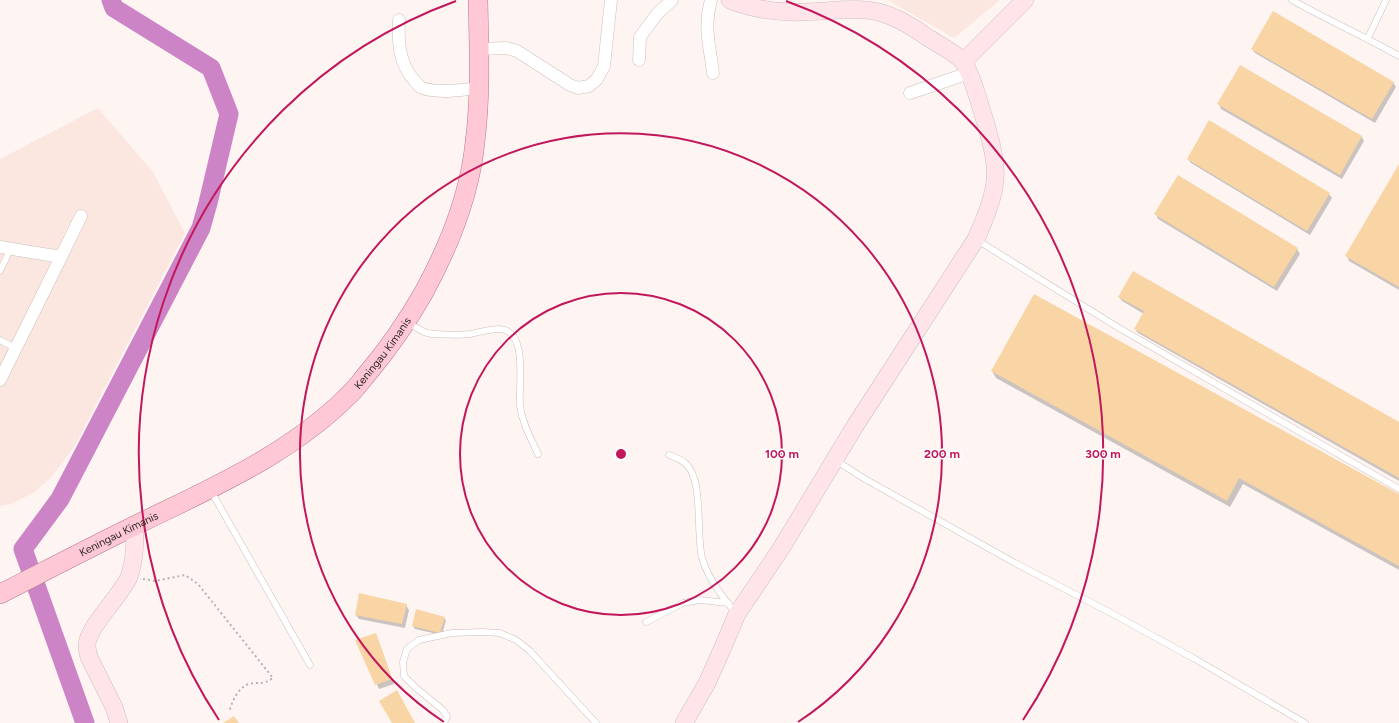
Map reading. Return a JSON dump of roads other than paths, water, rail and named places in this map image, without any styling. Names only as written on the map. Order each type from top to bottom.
[{"type":"main road","name":"Keningau Kimanis","points":[[5,591],[211,490],[278,452],[326,416],[351,393],[377,363],[407,322],[434,274],[453,230],[463,200],[475,143],[479,49],[478,0]]},
{"type":"street","points":[[479,49],[506,48],[518,51],[570,85],[578,88],[589,86],[597,79],[604,66],[611,0]]},
{"type":"street","points":[[639,60],[640,37],[657,14],[672,0]]},
{"type":"street","points":[[711,0],[707,12],[706,29],[713,73]]},
{"type":"street","points":[[684,723],[707,683],[724,648],[732,608],[782,547],[834,459],[976,239],[986,218],[994,188],[995,164],[989,136],[966,68],[909,25],[899,19],[870,11],[831,10],[774,12],[748,7],[730,0]]},
{"type":"street","points":[[910,93],[966,68],[1026,0]]},
{"type":"street","points":[[399,20],[398,34],[400,53],[407,72],[420,87],[435,90],[454,91],[478,88]]},
{"type":"street","points":[[0,380],[81,216]]},
{"type":"street","points":[[6,247],[60,257]]},
{"type":"street","points":[[119,723],[114,707],[90,659],[87,644],[94,627],[119,594],[128,578],[133,564],[135,526]]},
{"type":"lane","points":[[1292,0],[1368,38],[1399,56]]},
{"type":"lane","points":[[1368,38],[1386,0]]},
{"type":"lane","points":[[976,239],[1119,328],[1399,489]]},
{"type":"lane","points":[[0,271],[6,247]]},
{"type":"lane","points":[[407,322],[427,333],[469,334],[487,329],[503,330],[514,336],[518,345],[521,378],[520,405],[523,423],[538,454]]},
{"type":"lane","points":[[0,340],[15,348]]},
{"type":"lane","points":[[669,455],[686,464],[692,472],[697,494],[702,558],[719,593],[732,608]]},
{"type":"lane","points":[[834,459],[865,479],[1015,563],[1195,659],[1305,723]]},
{"type":"lane","points":[[211,490],[310,665]]},
{"type":"lane","points":[[646,622],[683,603],[700,600],[732,608]]},
{"type":"lane","points":[[444,723],[447,716],[444,710],[416,688],[404,676],[403,662],[407,649],[418,640],[452,633],[483,632],[500,633],[516,640],[530,651],[596,723]]},
{"type":"waterway","points":[[85,723],[23,549],[60,499],[201,228],[229,114],[211,68],[114,8],[111,0]]}]
